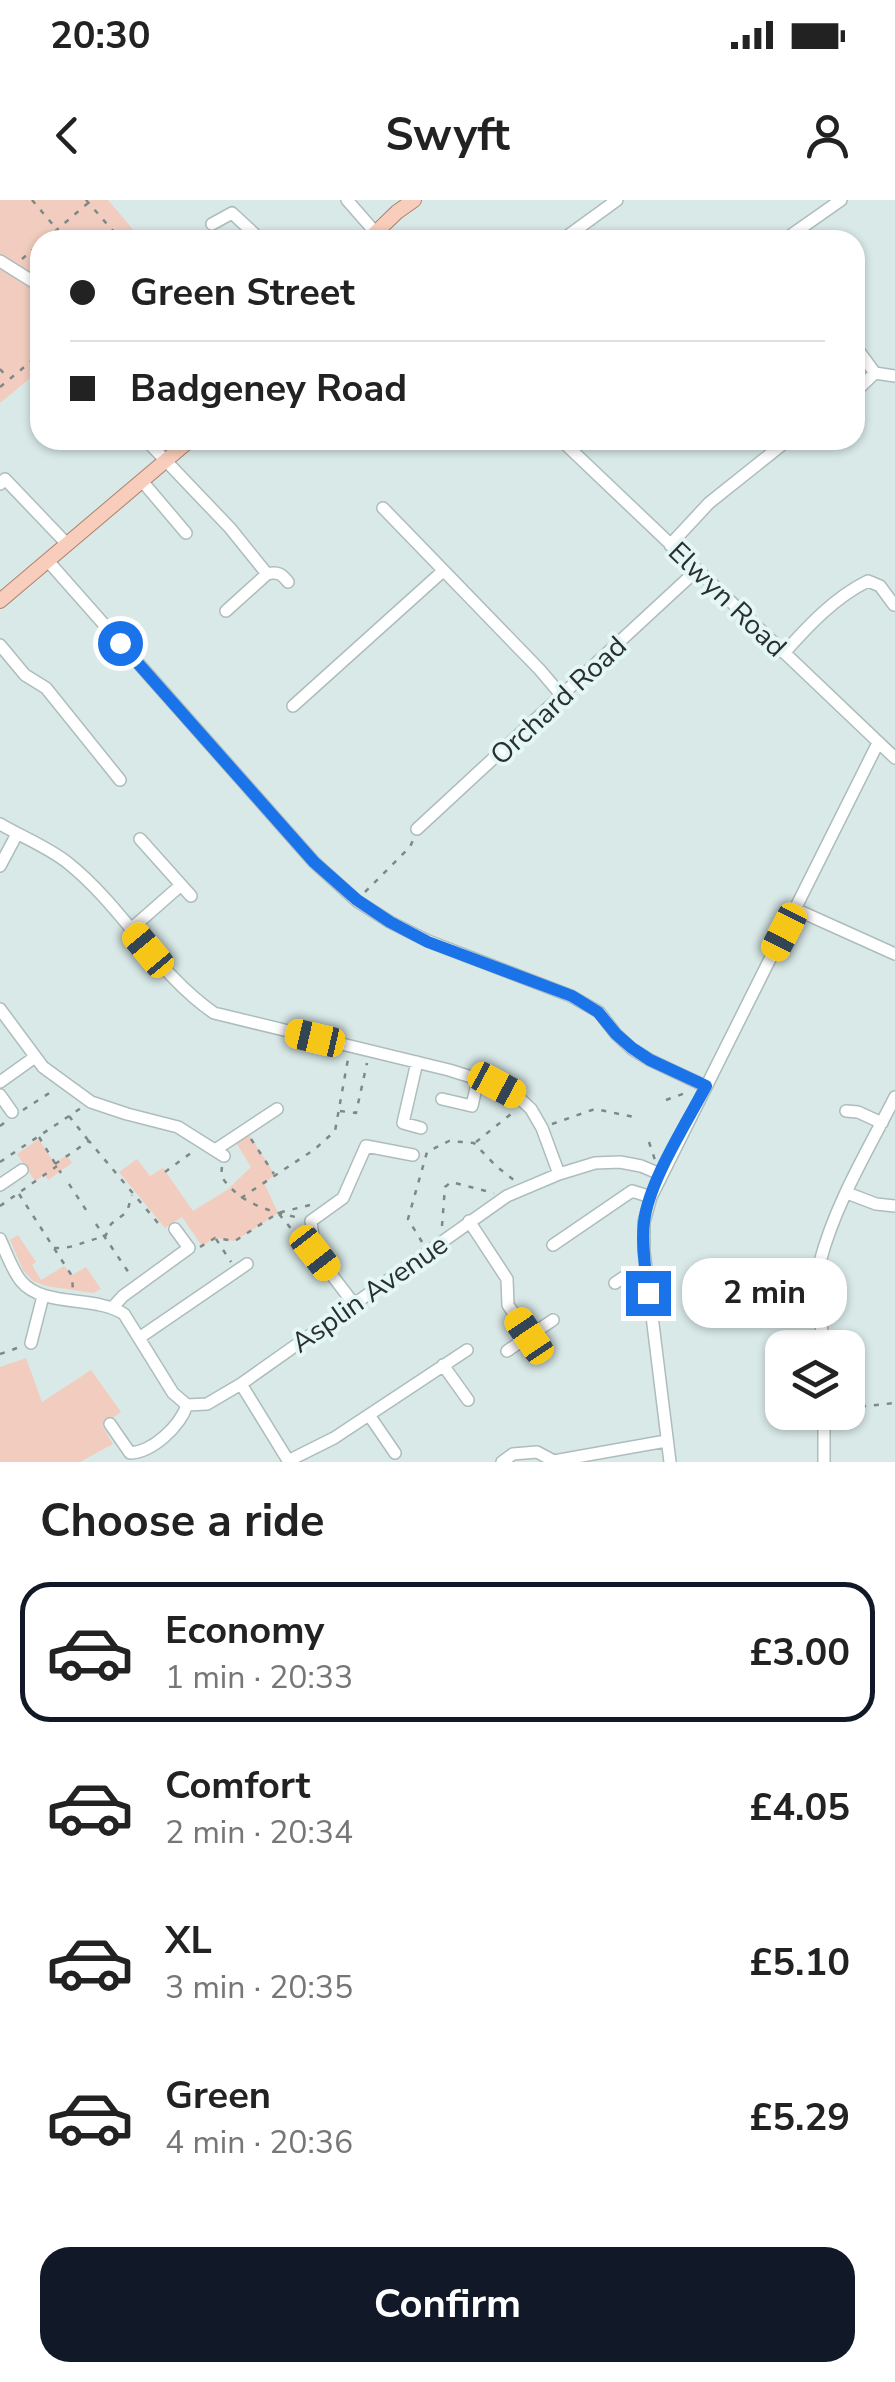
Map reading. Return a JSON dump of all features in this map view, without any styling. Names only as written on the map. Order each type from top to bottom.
[{"type":"main road","points":[[379,230],[414,200]]},
{"type":"main road","points":[[0,601],[179,450]]},
{"type":"street","points":[[347,200],[368,230]]},
{"type":"street","points":[[576,230],[616,200]]},
{"type":"street","points":[[798,230],[841,200]]},
{"type":"street","points":[[212,224],[232,213],[250,230]]},
{"type":"street","points":[[0,262],[30,280]]},
{"type":"street","points":[[865,360],[874,372],[895,376]]},
{"type":"street","points":[[865,381],[874,372]]},
{"type":"street","points":[[156,450],[230,528],[267,574]]},
{"type":"street","name":"Elwyn Road","points":[[570,450],[895,758]]},
{"type":"street","points":[[670,545],[709,503],[775,450]]},
{"type":"street","points":[[0,484],[5,479],[67,544]]},
{"type":"street","points":[[142,481],[186,533]]},
{"type":"street","points":[[383,508],[562,696]]},
{"type":"street","points":[[48,561],[314,862],[357,900],[428,942],[572,996],[598,1012],[632,1048],[706,1086]]},
{"type":"street","name":"Orchard Road","points":[[417,829],[696,570]]},
{"type":"street","points":[[293,706],[443,571]]},
{"type":"street","points":[[226,611],[267,574],[282,574],[288,582]]},
{"type":"street","points":[[784,652],[830,607],[868,581],[880,586],[894,605]]},
{"type":"street","points":[[0,645],[25,675],[46,688],[120,780]]},
{"type":"street","points":[[670,1462],[643,1315],[644,1222],[650,1197],[878,743]]},
{"type":"street","points":[[0,824],[67,862],[192,998],[214,1013],[497,1085],[516,1094],[531,1109],[559,1174]]},
{"type":"street","points":[[0,866],[17,834]]},
{"type":"street","points":[[140,838],[191,896]]},
{"type":"street","points":[[131,929],[181,885]]},
{"type":"street","points":[[795,909],[895,954]]},
{"type":"street","points":[[0,1009],[4,1023],[34,1057],[91,1102],[178,1127],[219,1153],[276,1109]]},
{"type":"street","points":[[0,1082],[34,1057]]},
{"type":"street","points":[[417,1062],[403,1123],[421,1128]]},
{"type":"street","points":[[442,1099],[472,1106],[478,1079]]},
{"type":"street","points":[[0,1095],[12,1112]]},
{"type":"street","points":[[822,1330],[820,1262],[847,1193],[895,1096]]},
{"type":"street","points":[[846,1111],[882,1123]]},
{"type":"street","points":[[354,1304],[315,1253],[311,1220],[344,1198],[366,1146],[413,1156]]},
{"type":"street","name":"Asplin Avenue","points":[[110,1424],[130,1452],[139,1457],[177,1425],[187,1405],[207,1404],[240,1384],[507,1196],[595,1163],[620,1162],[660,1174]]},
{"type":"street","points":[[0,1184],[22,1170]]},
{"type":"street","points":[[553,1245],[632,1191],[650,1197]]},
{"type":"street","points":[[847,1193],[876,1204],[895,1206]]},
{"type":"street","points":[[468,1222],[506,1278],[508,1304],[529,1336]]},
{"type":"street","points":[[113,1307],[189,1248],[175,1229]]},
{"type":"street","points":[[0,1239],[19,1280],[31,1291],[113,1307],[124,1314],[174,1393],[187,1405]]},
{"type":"street","points":[[138,1338],[242,1268]]},
{"type":"street","points":[[614,1282],[646,1272]]},
{"type":"street","points":[[31,1343],[43,1296]]},
{"type":"street","points":[[507,1351],[554,1320]]},
{"type":"street","points":[[240,1384],[289,1461],[334,1438],[467,1350]]},
{"type":"street","points":[[443,1366],[468,1400]]},
{"type":"street","points":[[370,1414],[395,1453]]},
{"type":"street","points":[[824,1430],[824,1462]]},
{"type":"street","points":[[502,1462],[513,1454],[537,1452],[554,1462],[666,1442]]},
{"type":"path","points":[[32,200],[57,230],[87,201],[112,230]]},
{"type":"path","points":[[0,387],[30,362]]},
{"type":"path","points":[[0,369],[9,379]]},
{"type":"path","points":[[357,900],[410,847],[417,829]]},
{"type":"path","points":[[241,1198],[315,1149],[335,1131],[350,1046]]},
{"type":"path","points":[[339,1110],[356,1113],[369,1051]]},
{"type":"path","points":[[0,1126],[64,1084]]},
{"type":"path","points":[[666,1100],[706,1086]]},
{"type":"path","points":[[0,1162],[91,1102]]},
{"type":"path","points":[[474,1143],[524,1103]]},
{"type":"path","points":[[542,1128],[595,1109],[639,1118]]},
{"type":"path","points":[[69,1116],[163,1230],[175,1229]]},
{"type":"path","points":[[245,1130],[274,1176]]},
{"type":"path","points":[[38,1138],[62,1173]]},
{"type":"path","points":[[164,1172],[189,1156],[201,1140]]},
{"type":"path","points":[[0,1206],[90,1141]]},
{"type":"path","points":[[428,1252],[408,1218],[426,1152],[449,1141],[474,1143],[525,1189]]},
{"type":"path","points":[[649,1142],[660,1174]]},
{"type":"path","points":[[219,1153],[221,1176],[232,1193],[278,1213],[311,1220]]},
{"type":"path","points":[[440,1243],[446,1187],[451,1182],[507,1196]]},
{"type":"path","points":[[69,1184],[88,1212]]},
{"type":"path","points":[[18,1194],[72,1276],[74,1300]]},
{"type":"path","points":[[105,1237],[110,1224],[127,1212],[133,1194]]},
{"type":"path","points":[[189,1248],[199,1248],[216,1238],[235,1241],[278,1213],[325,1202]]},
{"type":"path","points":[[278,1213],[315,1253]]},
{"type":"path","points":[[96,1224],[137,1285]]},
{"type":"path","points":[[54,1248],[73,1248],[87,1240],[105,1237]]},
{"type":"path","points":[[216,1238],[242,1268]]},
{"type":"path","points":[[0,1354],[31,1343]]},
{"type":"path","points":[[865,1406],[895,1403]]},
{"type":"shaded area","points":[[0,200],[108,200],[134,230],[30,230],[30,378],[0,403]]},
{"type":"shaded area","points":[[248,1133],[275,1175],[264,1183],[278,1213],[235,1241],[215,1238],[202,1246],[182,1217],[165,1228],[119,1172],[137,1159],[150,1176],[163,1168],[193,1211],[227,1190],[251,1167],[235,1141]]},
{"type":"shaded area","points":[[39,1139],[54,1163],[67,1155],[72,1163],[48,1180],[45,1175],[35,1181],[17,1154]]},
{"type":"shaded area","points":[[18,1235],[36,1262],[32,1265],[41,1280],[64,1266],[72,1275],[86,1267],[101,1289],[93,1293],[33,1281],[23,1270],[10,1240]]},
{"type":"shaded area","points":[[26,1358],[42,1402],[91,1370],[121,1412],[102,1425],[113,1444],[80,1462],[0,1462],[0,1367]]},
{"type":"route","points":[[120,643],[314,862],[357,900],[428,942],[572,996],[598,1012],[632,1048],[706,1086],[650,1197],[644,1222],[648,1293]]}]
